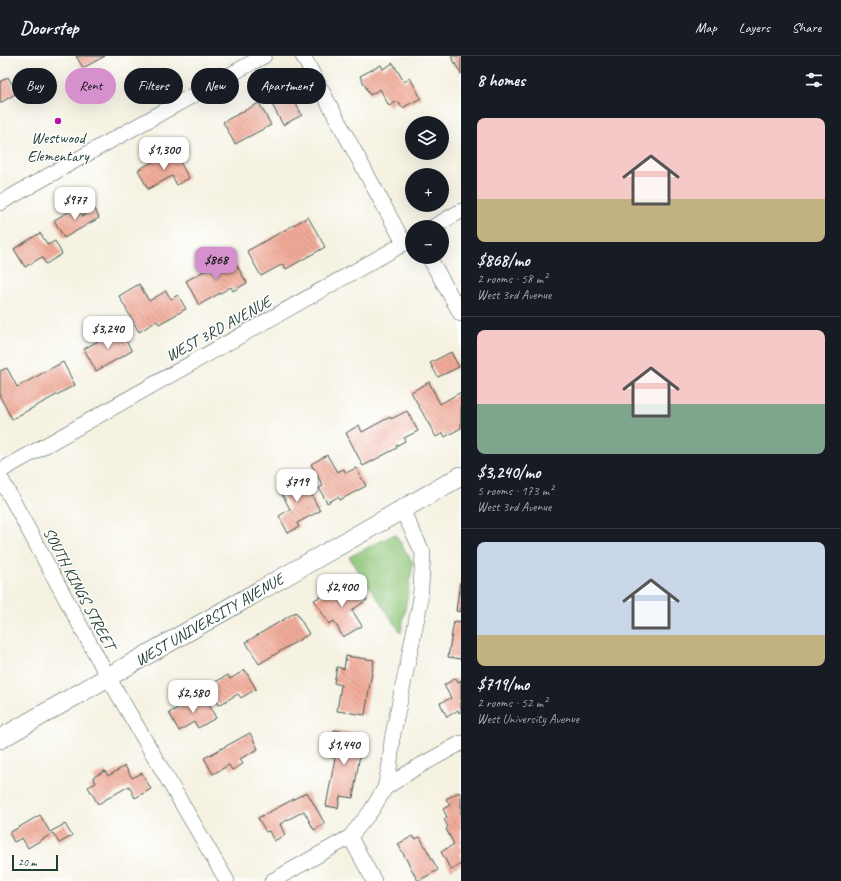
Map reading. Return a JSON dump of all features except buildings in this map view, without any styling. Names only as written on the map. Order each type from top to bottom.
[{"type":"street","points":[[0,203],[264,56]]},
{"type":"street","points":[[302,56],[405,236]]},
{"type":"street","points":[[445,220],[461,211]]},
{"type":"street","name":"WEST 3RD AVENUE","points":[[0,471],[405,243]]},
{"type":"street","points":[[433,264],[461,314]]},
{"type":"street","name":"SOUTH KINGS STREET","points":[[0,476],[108,677],[227,881]]},
{"type":"street","name":"WEST UNIVERSITY AVENUE","points":[[0,739],[461,476]]},
{"type":"street","points":[[272,881],[350,837],[371,811],[385,788],[390,763],[392,739],[420,603],[423,560],[423,553],[402,510]]},
{"type":"street","points":[[385,788],[414,769],[461,743]]},
{"type":"street","points":[[350,837],[374,881]]},
{"type":"green space","points":[[395,534],[413,563],[401,633],[349,557]]},
{"type":"place","name":"Westwood Elementary","points":[[58,121]]}]
